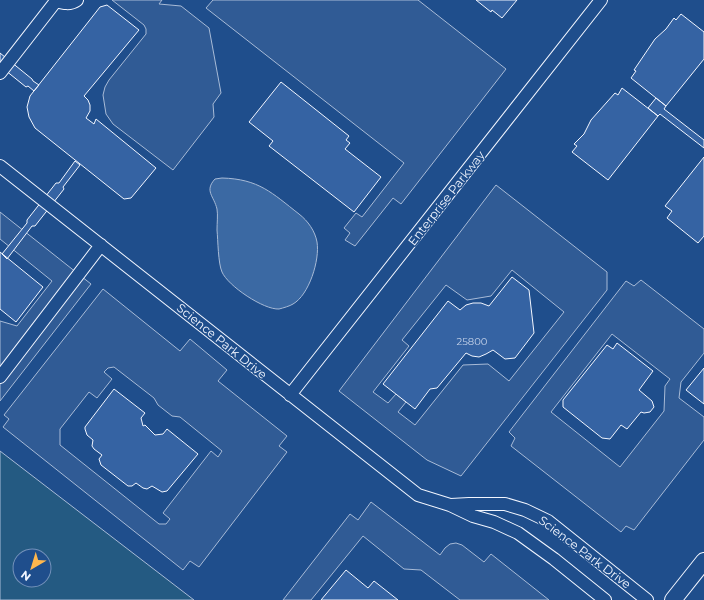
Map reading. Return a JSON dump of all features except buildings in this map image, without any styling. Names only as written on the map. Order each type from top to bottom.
[{"type":"main road","points":[[673,600],[704,561]]},
{"type":"street","points":[[0,73],[56,0],[65,3],[75,2],[76,0]]},
{"type":"street","name":"Enterprise Parkway","points":[[290,395],[601,0]]},
{"type":"street","name":"Science Park Drive","points":[[0,166],[418,495],[450,505],[473,516],[494,522],[518,534],[554,559],[605,600]]},
{"type":"street","points":[[0,377],[101,245]]},
{"type":"street","name":"Science Park Drive","points":[[450,505],[505,504],[525,510],[548,521],[647,600]]},
{"type":"shaded area","points":[[112,0],[162,0],[159,4],[181,6],[209,28],[221,93],[213,104],[214,117],[173,170],[113,124],[106,114],[103,95],[105,87],[146,34],[144,25]]},
{"type":"shaded area","points":[[213,0],[418,0],[506,69],[401,204],[393,198],[355,246],[345,240],[350,233],[344,228],[356,213],[362,217],[404,163],[206,8]]},
{"type":"shaded area","points":[[222,178],[246,181],[264,188],[302,217],[313,230],[317,242],[317,258],[315,267],[304,293],[292,305],[279,309],[265,306],[247,296],[231,284],[222,272],[218,251],[217,209],[210,187],[215,179]]},
{"type":"shaded area","points":[[496,185],[607,272],[607,290],[461,476],[427,460],[339,391]],"holes":[[[512,270],[564,312],[509,381],[488,364],[463,365],[415,425],[398,412],[406,402],[396,394],[388,403],[373,392],[409,346],[402,340],[446,285],[467,300],[491,296]]]},
{"type":"shaded area","points":[[0,212],[91,284],[0,401],[0,321],[17,326],[52,281],[0,239]]},
{"type":"shaded area","points":[[641,280],[704,329],[704,353],[681,382],[679,398],[704,417],[704,440],[634,530],[626,526],[621,532],[511,446],[515,438],[509,432],[626,281],[634,286]],"holes":[[[612,334],[670,379],[665,386],[664,411],[620,467],[551,412]]]},
{"type":"shaded area","points":[[103,289],[180,351],[190,339],[227,370],[218,381],[287,436],[279,446],[287,452],[199,567],[190,561],[183,570],[3,427],[9,419],[4,415]],"holes":[[[114,367],[154,398],[158,405],[172,416],[180,417],[222,451],[218,457],[211,451],[163,513],[170,519],[166,524],[159,524],[60,445],[60,429],[89,392],[97,398],[112,379],[104,372],[108,368]]]},
{"type":"shaded area","points":[[0,451],[194,600],[0,600]]},
{"type":"shaded area","points":[[371,502],[440,555],[450,544],[456,543],[462,545],[484,562],[491,554],[549,600],[460,600],[421,570],[404,569],[363,536],[311,600],[283,600],[350,514],[358,520]]}]
